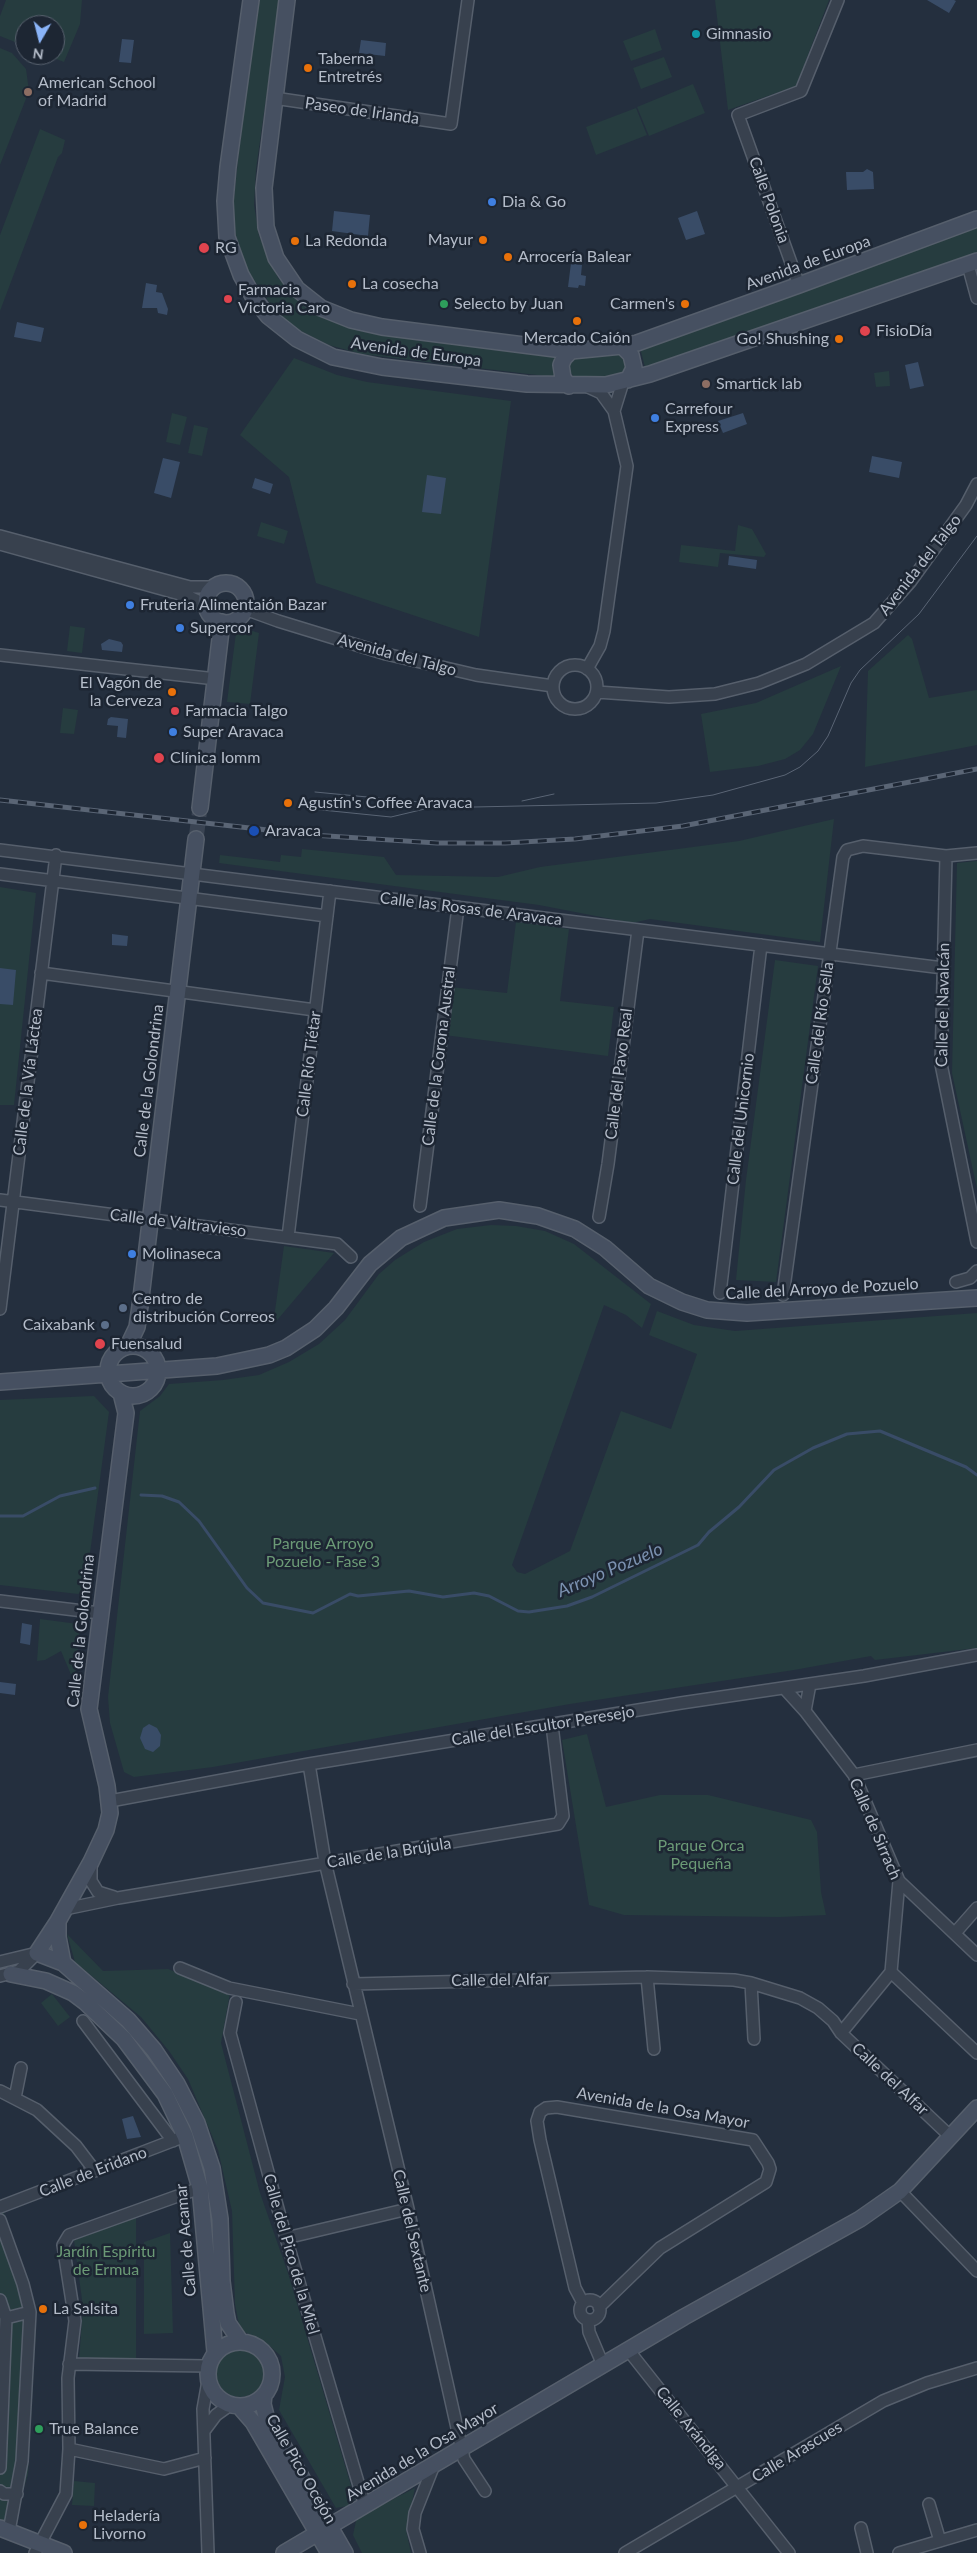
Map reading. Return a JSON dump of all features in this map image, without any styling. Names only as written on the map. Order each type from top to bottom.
[{"type":"street","name":"Avenida de Europa","points":[[251,0],[228,167],[225,201],[227,237],[241,275],[254,298],[268,316],[297,339],[333,357],[382,367],[528,384],[588,387],[625,381],[972,263]]},
{"type":"street","name":"Avenida de Europa","points":[[287,0],[264,188],[266,227],[281,268],[306,297],[335,314],[367,324],[571,351],[622,346],[637,343],[977,219]]},
{"type":"street","name":"Paseo de Irlanda","points":[[274,98],[451,124],[468,0]]},
{"type":"street","name":"Calle Polonia","points":[[799,285],[738,115],[801,91],[838,0]]},
{"type":"street","points":[[972,263],[977,298]]},
{"type":"street","points":[[614,411],[625,381],[634,368],[631,356],[622,346]]},
{"type":"street","points":[[569,386],[563,378],[561,366],[564,358],[571,351]]},
{"type":"street","points":[[587,669],[600,646],[604,631],[627,466],[614,411],[601,393],[588,387]]},
{"type":"street","name":"Avenida del Talgo","points":[[597,692],[670,697],[715,694],[760,683],[806,664],[874,623],[911,581],[966,505],[977,484]]},
{"type":"street","points":[[0,536],[190,587],[213,587],[226,582],[239,587],[246,599],[245,609],[236,620],[222,622],[214,618],[196,600],[187,596],[0,544]]},
{"type":"street","points":[[207,610],[206,597],[213,587]]},
{"type":"street","name":"Avenida del Talgo","points":[[245,609],[386,654],[476,675],[553,686]]},
{"type":"street","points":[[200,808],[222,622]]},
{"type":"street","points":[[0,655],[216,678]]},
{"type":"street","points":[[575,665],[587,669],[595,679],[597,692],[594,698],[584,708],[570,709],[564,707],[555,698],[553,686],[558,674],[568,666],[575,665]]},
{"type":"street","name":"Calle de la Golondrina","points":[[128,1346],[137,1327],[196,838]]},
{"type":"street","name":"Calle del Río Sella","points":[[783,1295],[843,857],[847,850],[863,846],[946,856]]},
{"type":"street","name":"Calle las Rosas de Aravaca","points":[[0,850],[193,872],[943,968]]},
{"type":"street","points":[[946,856],[977,853]]},
{"type":"street","name":"Calle de la Vía Láctea","points":[[0,1309],[56,855]]},
{"type":"street","name":"Calle de Navalcán","points":[[946,856],[942,1077],[977,1242]]},
{"type":"street","points":[[0,874],[327,916]]},
{"type":"street","name":"Calle Río Tiétar","points":[[288,1237],[330,891]]},
{"type":"street","name":"Calle de la Corona Austral","points":[[420,1206],[458,907]]},
{"type":"street","name":"Calle del Pavo Real","points":[[598,1217],[608,1164],[638,930]]},
{"type":"street","name":"Calle del Unicornio","points":[[720,1294],[761,945]]},
{"type":"street","points":[[42,973],[315,1010]]},
{"type":"street","name":"Calle de Valtravieso","points":[[0,1200],[337,1244],[351,1257]]},
{"type":"street","name":"Calle del Arroyo de Pozuelo","points":[[0,1382],[242,1362],[286,1348],[326,1320],[370,1264],[400,1238],[444,1218],[499,1210],[538,1216],[575,1229],[606,1248],[649,1286],[682,1302],[707,1310],[747,1313],[977,1298]]},
{"type":"street","points":[[956,1282],[970,1278],[977,1271]]},
{"type":"street","name":"Calle de la Golondrina","points":[[137,1327],[143,1348]]},
{"type":"street","points":[[108,1374],[108,1364],[113,1355],[128,1346],[143,1348],[154,1357],[158,1370]]},
{"type":"street","name":"Calle de la Golondrina","points":[[126,1412],[138,1395],[152,1387],[158,1370]]},
{"type":"street","name":"Calle de la Golondrina","points":[[15,1974],[35,1954],[62,1915],[91,1862],[106,1830],[110,1813],[110,1800],[89,1709],[126,1412],[121,1393],[112,1385],[108,1374]]},
{"type":"street","points":[[121,1393],[138,1395]]},
{"type":"street","points":[[0,1601],[100,1613]]},
{"type":"street","name":"Calle del Escultor Peresejo","points":[[110,1800],[309,1764],[810,1684],[977,1655]]},
{"type":"street","points":[[805,1711],[810,1684]]},
{"type":"street","name":"Calle de Sirrach","points":[[785,1688],[805,1711],[854,1776],[899,1882],[892,1972]]},
{"type":"street","name":"Calle de la Brújula","points":[[62,1915],[118,1898],[558,1824],[563,1816],[552,1725]]},
{"type":"street","points":[[854,1776],[977,1750]]},
{"type":"street","name":"Calle del Sextante","points":[[309,1764],[325,1862],[408,2209],[464,2459],[485,2491]]},
{"type":"street","points":[[91,1862],[91,1881],[98,1892],[118,1898]]},
{"type":"street","points":[[899,1882],[955,1933],[977,1956]]},
{"type":"street","points":[[955,1933],[977,1908]]},
{"type":"street","points":[[62,1915],[58,1937],[63,1962]]},
{"type":"street","points":[[0,1962],[35,1954]]},
{"type":"street","name":"Calle de Acamar","points":[[35,1954],[63,1962],[128,2020],[154,2050],[177,2084],[197,2122],[212,2168],[220,2219],[222,2281],[228,2323],[241,2342]]},
{"type":"street","points":[[180,1968],[229,1988],[360,2014]]},
{"type":"street","points":[[841,2033],[892,1972],[977,2053]]},
{"type":"street","name":"Calle de Acamar","points":[[15,1974],[46,1982],[73,1993],[124,2039],[160,2087],[200,2188],[216,2352]]},
{"type":"street","points":[[647,1977],[654,2049]]},
{"type":"street","name":"Calle del Alfar","points":[[353,1984],[647,1977],[734,1980],[751,1983],[800,1998],[818,2008],[833,2022],[841,2033],[951,2137]]},
{"type":"street","points":[[751,1983],[754,2038]]},
{"type":"street","name":"Calle del Pico de la Miel","points":[[236,2002],[230,2033],[286,2238],[365,2506]]},
{"type":"street","name":"Calle de Acamar","points":[[83,2021],[179,2138]]},
{"type":"street","points":[[15,2098],[21,2068]]},
{"type":"street","points":[[0,2091],[37,2110],[76,2146],[94,2172]]},
{"type":"street","name":"Avenida de la Osa Mayor","points":[[583,2303],[575,2288],[540,2140],[537,2121],[540,2112],[546,2108],[557,2107],[753,2140],[770,2169],[766,2182],[660,2248],[599,2307]]},
{"type":"street","name":"Avenida de la Osa Mayor","points":[[284,2553],[684,2317],[860,2219],[900,2191],[977,2108]]},
{"type":"street","name":"Calle de Eridano","points":[[0,2207],[179,2138]]},
{"type":"street","points":[[44,2549],[66,2494],[69,2449],[69,2364],[75,2321],[63,2245],[69,2236],[200,2188]]},
{"type":"street","points":[[900,2191],[977,2271]]},
{"type":"street","points":[[286,2238],[408,2209]]},
{"type":"street","points":[[0,2220],[23,2284],[30,2312],[28,2389],[22,2461],[17,2494],[5,2529],[44,2549],[64,2553]]},
{"type":"street","points":[[0,2300],[6,2318],[0,2468]]},
{"type":"street","points":[[588,2320],[597,2317],[599,2307],[592,2300],[583,2303],[580,2311],[588,2320],[589,2332],[603,2365]]},
{"type":"street","points":[[6,2318],[30,2312]]},
{"type":"street","points":[[204,2431],[216,2415],[234,2406],[255,2402],[264,2395],[272,2375],[269,2360],[257,2346],[241,2342],[226,2344],[216,2352],[208,2374],[203,2409],[208,2553]]},
{"type":"street","name":"Calle Arándiga","points":[[629,2351],[789,2553]]},
{"type":"street","points":[[69,2364],[208,2374]]},
{"type":"street","name":"Calle Arascues","points":[[625,2553],[883,2401],[927,2383],[977,2368]]},
{"type":"street","points":[[208,2374],[213,2393],[234,2406]]},
{"type":"street","name":"Calle Pico Ocejón","points":[[264,2395],[263,2404],[266,2416],[324,2530],[329,2553]]},
{"type":"street","name":"Calle Pico Ocejón","points":[[234,2406],[253,2422],[324,2530],[345,2553]]},
{"type":"street","points":[[69,2449],[164,2469],[204,2458]]},
{"type":"street","points":[[420,2553],[413,2529],[415,2513],[434,2465]]},
{"type":"street","points":[[0,2491],[4,2494],[17,2494]]},
{"type":"street","points":[[929,2504],[940,2541]]},
{"type":"street","points":[[861,2528],[867,2553]]},
{"type":"street","points":[[899,2553],[977,2530]]},
{"type":"green space","points":[[6,0],[82,0],[80,24],[65,60],[65,15],[15,15],[15,42],[0,36],[0,16]]},
{"type":"green space","points":[[257,0],[280,0],[256,169],[254,205],[259,236],[278,278],[315,313],[346,327],[374,334],[556,356],[553,362],[554,377],[361,354],[329,345],[301,331],[275,311],[244,265],[234,228],[233,206]]},
{"type":"green space","points":[[715,0],[829,0],[796,86],[728,110]]},
{"type":"green space","points":[[655,29],[662,50],[631,61],[623,41]]},
{"type":"green space","points":[[0,48],[12,53],[15,56],[15,65],[22,65],[26,69],[29,91],[0,165]]},
{"type":"green space","points":[[664,57],[672,77],[641,89],[633,68]]},
{"type":"green space","points":[[693,84],[705,113],[649,136],[637,107]]},
{"type":"green space","points":[[636,108],[647,135],[596,155],[586,127]]},
{"type":"green space","points":[[40,129],[65,140],[62,153],[58,157],[0,311],[0,235]]},
{"type":"green space","points":[[977,226],[977,254],[646,371],[640,348]]},
{"type":"green space","points":[[618,351],[629,361],[625,374],[608,378],[574,377],[569,370],[572,358]]},
{"type":"green space","points":[[294,358],[337,375],[367,382],[511,401],[479,637],[316,583],[289,477],[240,435]]},
{"type":"green space","points":[[889,371],[890,386],[876,387],[874,373]]},
{"type":"green space","points":[[172,413],[187,417],[180,445],[166,442]]},
{"type":"green space","points":[[194,425],[208,428],[202,456],[188,453]]},
{"type":"green space","points":[[261,522],[288,531],[284,544],[257,536]]},
{"type":"green space","points":[[738,525],[752,529],[766,554],[764,557],[720,553],[718,567],[679,562],[681,545],[735,551]]},
{"type":"green space","points":[[70,626],[85,628],[82,653],[67,651]]},
{"type":"green space","points":[[243,628],[259,633],[250,704],[227,702],[236,633]]},
{"type":"green space","points":[[908,635],[912,639],[929,698],[977,690],[977,745],[865,767],[868,671]]},
{"type":"green space","points":[[841,666],[813,734],[800,750],[785,759],[758,766],[710,772],[701,714],[756,703]]},
{"type":"green space","points":[[63,708],[78,710],[74,734],[60,733]]},
{"type":"green space","points":[[834,819],[820,942],[650,919],[632,923],[539,905],[219,863],[220,855],[280,862],[281,855],[301,857],[302,849],[384,857],[396,875],[498,877],[540,867],[739,841]]},
{"type":"green space","points":[[977,861],[977,1189],[952,1073],[957,863]]},
{"type":"green space","points":[[0,887],[36,893],[14,1105],[0,1105]]},
{"type":"green space","points":[[516,922],[569,929],[560,1001],[614,1007],[608,1056],[444,1035],[450,987],[507,993]]},
{"type":"green space","points":[[775,960],[818,966],[776,1282],[736,1280],[746,1180]]},
{"type":"green space","name":"Parque Arroyo Pozuelo - Fase 3","points":[[491,1225],[516,1226],[545,1231],[574,1244],[651,1304],[642,1328],[626,1315],[604,1305],[512,1565],[517,1572],[525,1574],[570,1551],[621,1411],[671,1429],[697,1354],[649,1335],[657,1311],[694,1325],[735,1331],[977,1313],[977,1648],[875,1660],[871,1656],[794,1670],[570,1704],[213,1767],[134,1777],[124,1772],[110,1723],[108,1697],[140,1411],[160,1396],[169,1384],[259,1375],[289,1362],[319,1344],[345,1320],[379,1274],[395,1260],[424,1242],[457,1229]]},
{"type":"green space","points":[[284,1246],[334,1253],[273,1325]]},
{"type":"green space","points":[[94,1396],[109,1412],[85,1590],[78,1594],[0,1585],[0,1400]]},
{"type":"green space","points":[[40,1619],[78,1624],[80,1628],[75,1678],[72,1677],[61,1651],[45,1660],[37,1661]]},
{"type":"green space","name":"Parque Orca Pequeña","points":[[587,1734],[606,1807],[660,1795],[708,1795],[811,1820],[817,1832],[821,1892],[826,1915],[779,1917],[624,1915],[589,1905],[562,1740]]},
{"type":"green space","points":[[67,1934],[103,1971],[168,1969],[230,1993],[221,2043],[260,2193],[288,2273],[355,2499],[347,2506],[336,2508],[279,2410],[285,2377],[281,2356],[264,2341],[240,2330],[235,2304],[232,2211],[218,2150],[188,2079],[169,2051],[141,2017],[75,1962]]},
{"type":"green space","points":[[52,1994],[70,2017],[58,2026],[41,2003]]},
{"type":"green space","points":[[0,2201],[29,2288],[36,2326],[28,2474],[12,2528],[0,2525]]},
{"type":"green space","name":"Jardín Espíritu de Ermua","points":[[136,2217],[136,2360],[79,2360],[83,2307],[74,2240]]},
{"type":"green space","points":[[170,2233],[173,2333],[144,2334],[144,2242]]},
{"type":"green space","points":[[240,2349],[249,2351],[257,2356],[262,2364],[264,2373],[262,2382],[257,2390],[249,2395],[240,2397],[231,2395],[223,2390],[218,2382],[216,2373],[218,2364],[223,2356],[231,2351]]},
{"type":"green space","points":[[74,2481],[95,2483],[94,2506],[72,2505]]},
{"type":"green space","points":[[415,2488],[406,2530],[411,2553],[362,2553],[353,2535],[356,2521],[364,2514]]},
{"type":"water","points":[[927,0],[954,0],[956,1],[949,13]]},
{"type":"water","points":[[122,39],[134,40],[131,63],[119,62]]},
{"type":"water","points":[[361,40],[386,43],[385,56],[359,53]]},
{"type":"water","points":[[867,169],[873,172],[874,189],[847,190],[846,172],[863,172]]},
{"type":"water","points":[[334,211],[370,215],[368,236],[332,231]]},
{"type":"water","points":[[697,211],[705,234],[686,240],[678,218]]},
{"type":"water","points":[[571,263],[582,265],[581,275],[586,276],[585,286],[579,285],[578,288],[568,287]]},
{"type":"water","points":[[146,283],[157,285],[156,292],[162,293],[168,309],[167,315],[158,313],[157,308],[142,308]]},
{"type":"water","points":[[17,322],[44,328],[41,342],[14,337]]},
{"type":"water","points":[[918,362],[924,386],[910,389],[905,365]]},
{"type":"water","points":[[743,413],[747,424],[723,433],[718,421]]},
{"type":"water","points":[[872,456],[902,462],[899,478],[869,472]]},
{"type":"water","points":[[163,458],[180,462],[171,498],[154,493]]},
{"type":"water","points":[[427,475],[446,478],[441,514],[422,512]]},
{"type":"water","points":[[255,478],[273,484],[270,494],[252,488]]},
{"type":"water","points":[[729,556],[757,560],[756,569],[728,565]]},
{"type":"water","points":[[109,639],[121,642],[123,645],[122,652],[102,650],[101,644]]},
{"type":"water","points":[[111,717],[128,719],[126,738],[117,737],[118,726],[107,725],[108,719]]},
{"type":"water","points":[[112,934],[128,936],[127,946],[112,945]]},
{"type":"water","points":[[0,968],[16,970],[13,1005],[0,1004]]},
{"type":"water","points":[[22,1623],[32,1625],[30,1645],[20,1643]]},
{"type":"water","points":[[0,1682],[16,1684],[15,1695],[0,1693]]},
{"type":"water","points":[[149,1724],[157,1728],[161,1735],[160,1746],[153,1752],[145,1749],[140,1738],[143,1728]]},
{"type":"water","points":[[133,2116],[141,2137],[127,2139],[122,2119]]},
{"type":"waterway","name":"Arroyo Pozuelo","points":[[141,1495],[162,1496],[179,1502],[199,1521],[247,1588],[263,1603],[313,1613],[350,1594],[358,1596],[409,1591],[443,1597],[474,1593],[489,1596],[518,1611],[529,1612],[567,1606],[592,1597],[698,1545],[709,1532],[739,1507],[774,1470],[813,1448],[847,1434],[880,1431],[966,1467],[977,1475]]},
{"type":"waterway","name":"Arroyo Pozuelo","points":[[0,1516],[23,1516],[60,1496],[95,1488]]},
{"type":"tunnel","points":[[196,839],[200,808]]},
{"type":"tram line","points":[[312,809],[391,817],[429,808],[656,803],[713,795],[785,775],[800,767],[818,751],[828,736],[851,683],[860,670],[919,614],[977,536]]},
{"type":"tram line","points":[[315,792],[430,803]]},
{"type":"tram line","points":[[522,801],[554,794]]},
{"type":"railway","points":[[0,800],[312,835],[437,843],[505,843],[575,839],[683,826],[977,769]]},
{"type":"place","name":"Gimnasio","points":[[696,34]]},
{"type":"place","name":"Taberna Entretrés","points":[[308,68]]},
{"type":"place","name":"American School of Madrid","points":[[28,92]]},
{"type":"place","name":"Dia & Go","points":[[492,202]]},
{"type":"place","name":"Mayur","points":[[483,240]]},
{"type":"place","name":"La Redonda","points":[[295,241]]},
{"type":"place","name":"RG","points":[[204,248]]},
{"type":"place","name":"Arrocería Balear","points":[[508,257]]},
{"type":"place","name":"La cosecha","points":[[352,284]]},
{"type":"place","name":"Farmacia Victoria Caro","points":[[228,299]]},
{"type":"place","name":"Selecto by Juan","points":[[444,304]]},
{"type":"place","name":"Carmen's","points":[[685,304]]},
{"type":"place","name":"Mercado Caión","points":[[577,321]]},
{"type":"place","name":"FisioDía","points":[[865,331]]},
{"type":"place","name":"Go! Shushing","points":[[839,339]]},
{"type":"place","name":"Smartick lab","points":[[706,384]]},
{"type":"place","name":"Carrefour Express","points":[[655,418]]},
{"type":"place","name":"Fruteria Alimentaión Bazar","points":[[130,605]]},
{"type":"place","name":"Supercor","points":[[180,628]]},
{"type":"place","name":"El Vagón de la Cerveza","points":[[172,692]]},
{"type":"place","name":"Farmacia Talgo","points":[[175,711]]},
{"type":"place","name":"Super Aravaca","points":[[173,732]]},
{"type":"place","name":"Clínica Iomm","points":[[159,758]]},
{"type":"place","name":"Agustín's Coffee Aravaca","points":[[288,803]]},
{"type":"place","name":"Aravaca","points":[[254,831]]},
{"type":"place","name":"Molinaseca","points":[[132,1254]]},
{"type":"place","name":"Centro de distribución Correos","points":[[123,1308]]},
{"type":"place","name":"Caixabank","points":[[105,1325]]},
{"type":"place","name":"Fuensalud","points":[[100,1344]]},
{"type":"place","name":"La Salsita","points":[[43,2309]]},
{"type":"place","name":"True Balance","points":[[39,2429]]},
{"type":"place","name":"Heladería Livorno","points":[[83,2525]]}]
